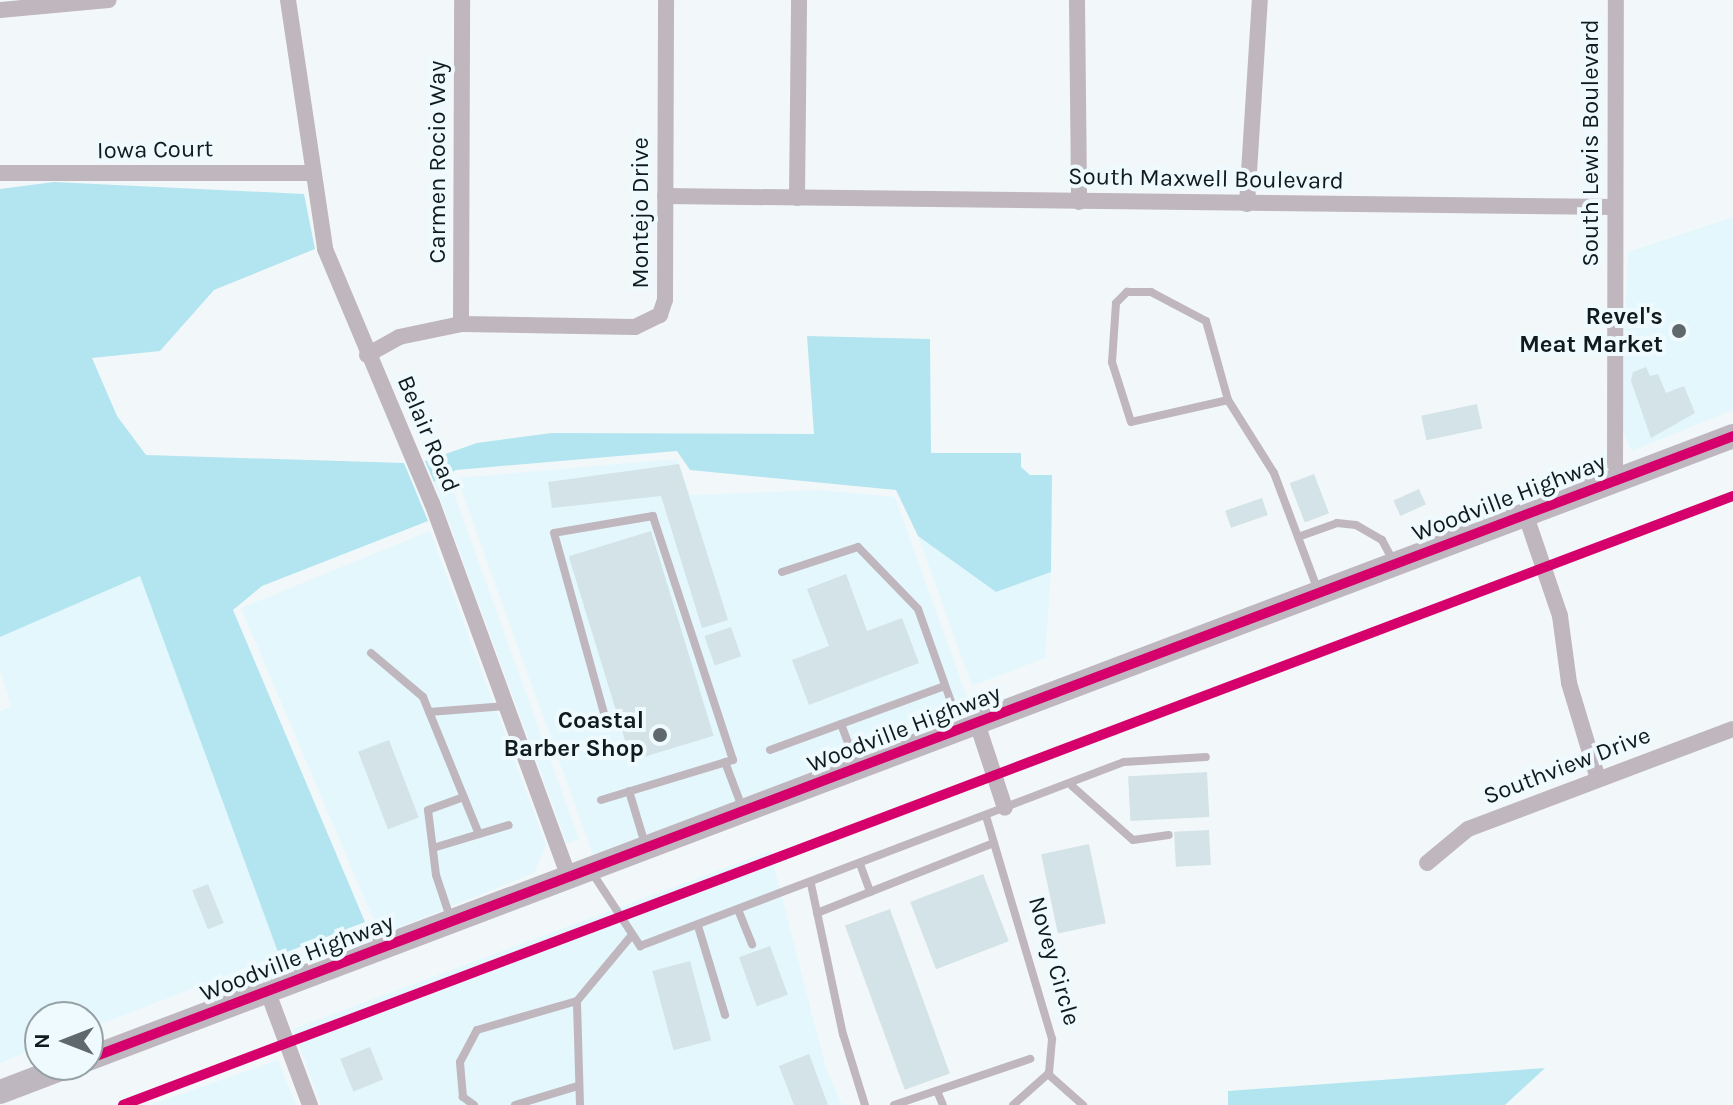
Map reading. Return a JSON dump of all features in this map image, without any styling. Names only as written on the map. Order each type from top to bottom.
[{"type":"main road","name":"Woodville Highway","points":[[104,1053],[1733,436]]},
{"type":"main road","points":[[0,1092],[29,1081]]},
{"type":"street","points":[[0,10],[109,0]]},
{"type":"street","name":"Belair Road","points":[[288,0],[325,249],[367,355],[432,503],[506,706],[579,873]]},
{"type":"street","name":"Carmen Rocio Way","points":[[461,324],[462,0]]},
{"type":"street","name":"Montejo Drive","points":[[367,355],[399,337],[461,324],[649,324],[665,300],[666,0]]},
{"type":"street","points":[[797,198],[799,0]]},
{"type":"street","points":[[1077,0],[1079,202]]},
{"type":"street","points":[[1247,204],[1260,0]]},
{"type":"street","name":"South Lewis Boulevard","points":[[1615,479],[1616,0]]},
{"type":"street","name":"Iowa Court","points":[[0,173],[312,173]]},
{"type":"street","name":"South Maxwell Boulevard","points":[[665,196],[1615,207]]},
{"type":"street","points":[[1525,513],[1560,616],[1569,683],[1598,779]]},
{"type":"street","points":[[969,726],[1005,808]]},
{"type":"street","name":"Southview Drive","points":[[1427,863],[1468,829],[1733,729]]},
{"type":"street","points":[[267,990],[310,1105]]},
{"type":"lane","points":[[1228,400],[1131,422],[1112,362],[1116,303],[1127,292],[1151,292],[1206,321],[1228,400],[1259,444],[1319,593]]},
{"type":"lane","points":[[601,800],[733,760],[653,516],[554,533],[607,724]]},
{"type":"lane","points":[[1298,537],[1337,523],[1356,525],[1382,540],[1395,563]]},
{"type":"lane","points":[[782,572],[858,547],[918,609],[945,686],[969,726]]},
{"type":"lane","points":[[371,653],[423,697],[479,834]]},
{"type":"lane","points":[[770,750],[945,686]]},
{"type":"lane","points":[[429,712],[506,706]]},
{"type":"lane","points":[[841,724],[857,768]]},
{"type":"lane","points":[[579,873],[640,946],[739,912],[1005,808],[1143,758],[1206,757]]},
{"type":"lane","points":[[725,762],[743,811]]},
{"type":"lane","points":[[1072,786],[1133,840],[1169,835]]},
{"type":"lane","points":[[629,791],[646,848]]},
{"type":"lane","points":[[451,921],[433,848],[428,810],[464,797]]},
{"type":"lane","name":"Novey Circle","points":[[986,816],[1052,1039],[1048,1074]]},
{"type":"lane","points":[[433,848],[509,825]]},
{"type":"lane","points":[[817,913],[994,843]]},
{"type":"lane","points":[[860,864],[870,892]]},
{"type":"lane","points":[[811,884],[865,1105]]},
{"type":"lane","points":[[739,912],[752,945]]},
{"type":"lane","points":[[698,926],[725,1015]]},
{"type":"lane","points":[[474,1105],[463,1097],[460,1062],[477,1030],[577,1001],[632,935]]},
{"type":"lane","points":[[577,1001],[580,1105]]},
{"type":"lane","points":[[894,1105],[1030,1059]]},
{"type":"lane","points":[[1013,1105],[1048,1074],[1083,1105]]},
{"type":"lane","points":[[515,1105],[578,1086]]},
{"type":"lane","points":[[937,1091],[943,1105]]},
{"type":"shaded area","points":[[54,182],[304,194],[315,249],[214,290],[160,351],[92,358],[117,416],[146,455],[404,463],[428,521],[262,586],[233,610],[365,922],[279,955],[140,576],[0,637],[0,189]]},
{"type":"shaded area","name":"Revel's Meat Market","points":[[1733,217],[1733,410],[1632,451],[1621,427],[1628,252]]},
{"type":"shaded area","points":[[807,336],[930,339],[931,453],[1021,453],[1021,467],[1030,475],[1052,475],[1051,572],[996,592],[918,536],[896,490],[690,470],[677,451],[456,470],[434,482],[425,461],[477,443],[552,433],[814,434]]},
{"type":"shaded area","points":[[677,459],[690,495],[819,490],[895,497],[972,711],[593,855],[457,478]]},
{"type":"shaded area","points":[[454,473],[449,480],[579,839],[567,844],[434,482]]},
{"type":"shaded area","points":[[430,531],[546,845],[534,873],[380,935],[241,608]]},
{"type":"shaded area","points":[[918,536],[996,592],[1051,572],[1045,658],[972,686]]},
{"type":"shaded area","points":[[140,575],[279,955],[104,1023],[104,1001],[24,1001],[24,1053],[0,1063],[0,711],[11,706],[0,670],[0,637]]},
{"type":"shaded area","points":[[770,851],[826,1068],[842,1105],[321,1105],[293,1029]]},
{"type":"shaded area","points":[[278,1060],[296,1105],[149,1105]]},
{"type":"shaded area","points":[[1545,1068],[1505,1105],[1228,1105],[1228,1091]]},
{"type":"building","points":[[1646,367],[1650,376],[1658,374],[1666,393],[1684,386],[1695,413],[1651,438],[1631,381],[1633,372]]},
{"type":"building","points":[[1477,404],[1482,428],[1426,440],[1421,416]]},
{"type":"building","points":[[679,464],[728,620],[702,628],[661,496],[552,508],[548,482]]},
{"type":"building","points":[[1314,474],[1329,513],[1305,523],[1290,483]]},
{"type":"building","points":[[1419,489],[1426,505],[1400,516],[1393,500]]},
{"type":"building","points":[[1262,498],[1268,515],[1231,528],[1225,511]]},
{"type":"building","points":[[651,531],[714,736],[631,761],[569,556]]},
{"type":"building","points":[[846,574],[867,631],[902,618],[919,663],[809,705],[792,660],[829,646],[807,589]]},
{"type":"building","points":[[731,627],[741,656],[715,665],[705,636]]},
{"type":"building","points":[[389,740],[419,817],[388,829],[358,752]]},
{"type":"building","points":[[1207,772],[1209,817],[1130,821],[1128,776]]},
{"type":"building","points":[[1209,830],[1211,865],[1176,867],[1174,832]]},
{"type":"building","points":[[1089,844],[1106,923],[1058,933],[1041,854]]},
{"type":"building","points":[[983,874],[1009,941],[936,969],[910,902]]},
{"type":"building","points":[[208,884],[224,923],[208,929],[192,890]]},
{"type":"building","points":[[890,909],[950,1073],[905,1090],[845,925]]},
{"type":"building","points":[[770,946],[788,995],[757,1006],[739,957]]},
{"type":"building","points":[[690,961],[711,1040],[674,1050],[652,971]]},
{"type":"building","points":[[370,1047],[383,1079],[353,1091],[340,1059]]},
{"type":"building","points":[[809,1054],[828,1105],[794,1105],[779,1066]]},
{"type":"cycle path","points":[[104,1053],[1733,436]]},
{"type":"cycle path","points":[[123,1105],[1733,496]]},
{"type":"place","name":"Revel's Meat Market","points":[[1679,331]]},
{"type":"place","name":"Coastal Barber Shop","points":[[660,735]]}]
